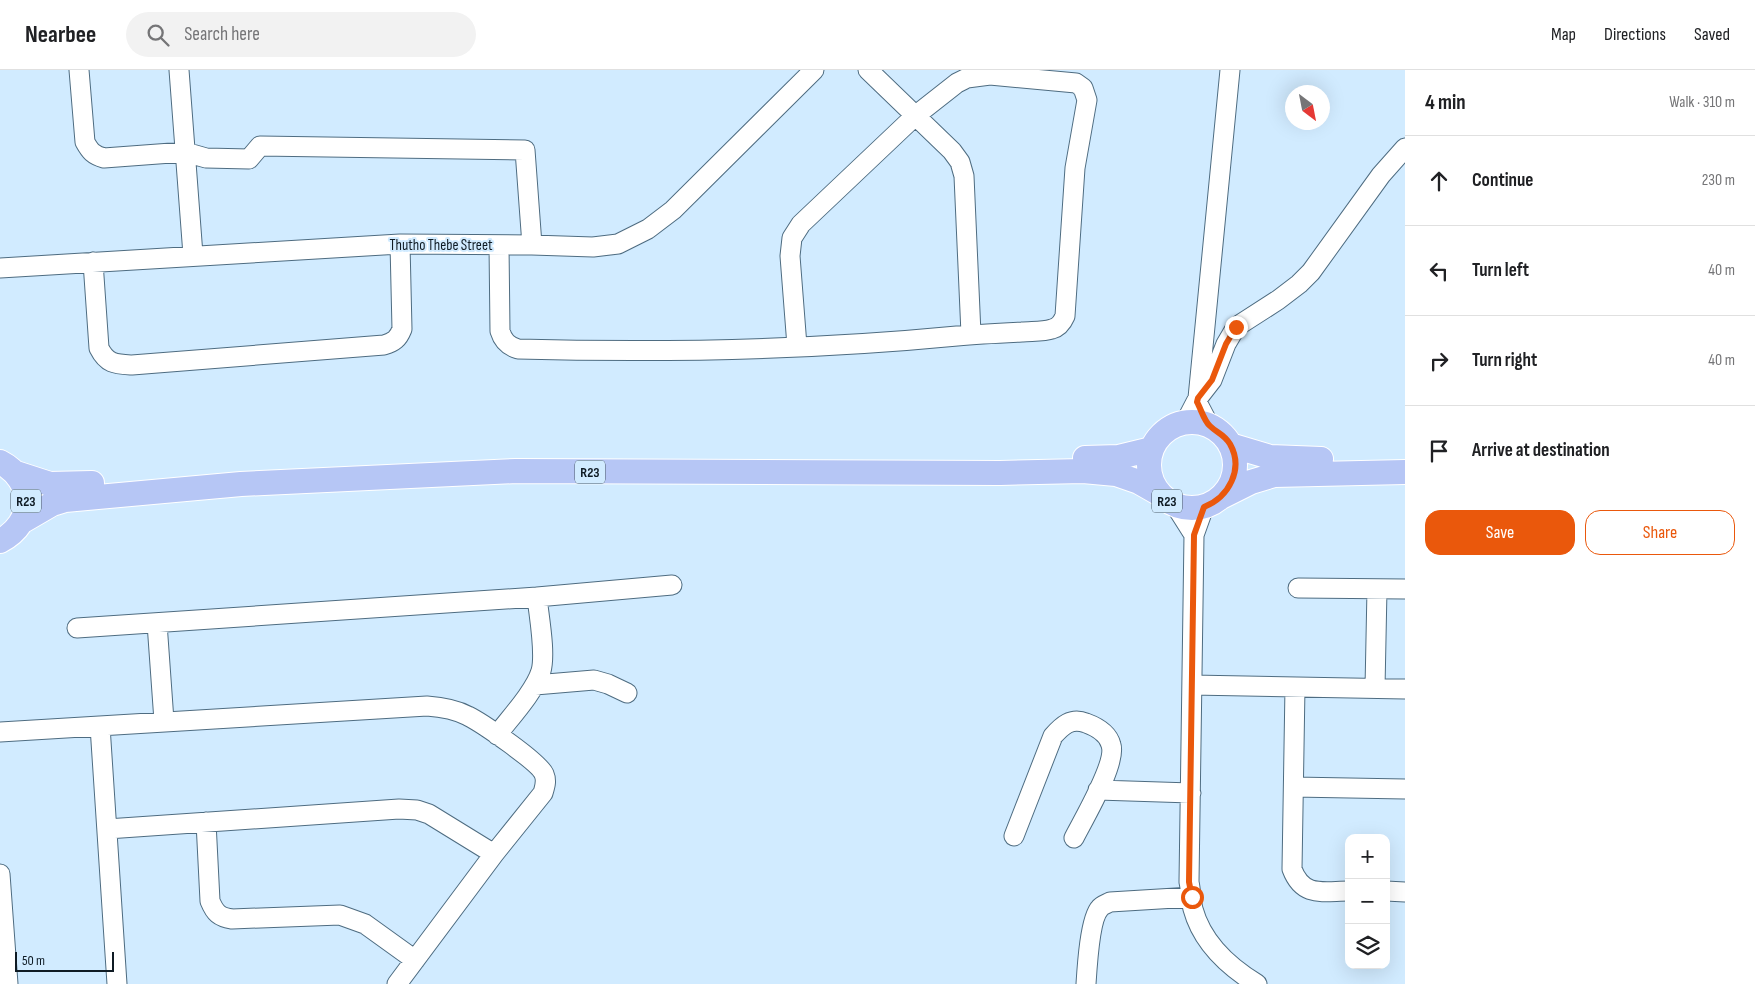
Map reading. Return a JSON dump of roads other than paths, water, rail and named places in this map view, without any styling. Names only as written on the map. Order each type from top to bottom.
[{"type":"main road","points":[[1152,449],[1162,434],[1185,423],[1197,422],[1209,426],[1225,437],[1230,445],[1235,463],[1235,472],[1232,482],[1212,502]]},
{"type":"main road","points":[[1230,445],[1270,457],[1295,459],[1405,458]]},
{"type":"main road","name":"R23","points":[[8,467],[50,484],[66,484],[102,483],[332,464],[498,460],[1104,458],[1152,449],[1149,468],[1150,477],[1167,500]]},
{"type":"main road","name":"R23","points":[[8,467],[26,491],[26,507],[21,522]]},
{"type":"main road","name":"R23","points":[[0,541],[7,538],[21,522],[52,504],[65,500],[241,484],[516,471],[1000,473],[1083,471],[1116,474],[1139,482],[1167,500],[1185,508],[1212,502],[1251,482],[1274,475],[1405,472]]},
{"type":"street","points":[[79,70],[85,142],[95,156],[104,158],[185,152],[206,158],[249,158],[260,146],[525,150],[532,245]]},
{"type":"street","points":[[179,70],[194,256]]},
{"type":"street","name":"Thutho Thebe Street","points":[[0,268],[400,244],[593,247],[618,244],[648,229],[673,210],[814,70]]},
{"type":"street","points":[[868,70],[952,151],[960,162],[964,176],[971,334]]},
{"type":"street","points":[[1209,426],[1198,400],[1230,70]]},
{"type":"street","points":[[499,245],[500,331],[506,343],[518,349],[599,351],[797,346],[864,344],[971,334],[1049,330],[1062,323],[1065,316],[1075,168],[1087,100],[1083,88],[1076,83],[990,75],[976,76],[957,83],[915,116],[801,224],[792,238],[790,256],[797,346]]},
{"type":"street","points":[[1185,423],[1212,380],[1226,344],[1236,327],[1284,296],[1311,272],[1381,175],[1405,148]]},
{"type":"street","points":[[94,262],[99,348],[103,356],[109,361],[132,366],[384,345],[393,342],[399,338],[402,329],[400,244]]},
{"type":"street","points":[[1167,500],[1194,535]]},
{"type":"street","points":[[1212,502],[1194,535],[1189,882],[1193,909],[1202,933],[1220,955],[1243,975],[1257,984]]},
{"type":"street","points":[[77,628],[537,597],[672,585]]},
{"type":"street","points":[[1298,588],[1405,590]]},
{"type":"street","points":[[1375,688],[1377,589]]},
{"type":"street","points":[[497,735],[535,685],[541,670],[542,655],[537,597]]},
{"type":"street","points":[[158,623],[164,721]]},
{"type":"street","points":[[535,685],[594,680],[627,693]]},
{"type":"street","points":[[1192,685],[1405,688]]},
{"type":"street","points":[[1295,687],[1292,869],[1296,880],[1302,886],[1312,890],[1345,891]]},
{"type":"street","points":[[0,732],[427,706],[447,708],[467,716],[497,735],[540,767],[546,784],[543,792],[397,984]]},
{"type":"street","points":[[1014,836],[1053,736],[1062,725],[1075,720],[1085,722],[1108,737],[1112,746],[1112,757],[1074,838]]},
{"type":"street","points":[[100,726],[117,984]]},
{"type":"street","points":[[1294,787],[1405,788]]},
{"type":"street","points":[[1098,790],[1191,793]]},
{"type":"street","points":[[107,829],[399,809],[417,810],[429,814],[494,854]]},
{"type":"street","points":[[206,822],[210,901],[214,911],[221,918],[340,915],[365,924],[415,960]]},
{"type":"street","points":[[0,874],[8,984]]},
{"type":"street","points":[[1390,891],[1405,892]]},
{"type":"street","points":[[1086,984],[1092,927],[1100,907],[1110,902],[1192,897]]}]
